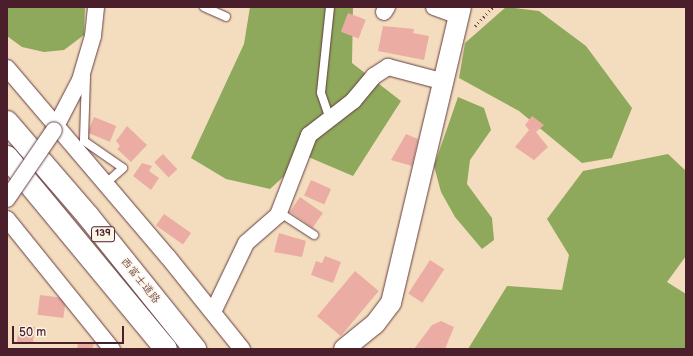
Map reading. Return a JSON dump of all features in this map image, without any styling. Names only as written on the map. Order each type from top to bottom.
[{"type":"highway","name":"西富士道路","points":[[7,122],[88,216],[195,349]]},
{"type":"highway","name":"西富士道路","points":[[7,157],[166,349]]},
{"type":"street","points":[[7,199],[55,129],[82,71],[93,36],[96,7]]},
{"type":"street","points":[[344,349],[375,324],[391,303],[441,82],[460,12],[434,7]]},
{"type":"street","points":[[213,312],[246,243],[279,212],[309,135],[353,101],[374,76],[388,67],[441,82]]},
{"type":"street","points":[[7,68],[55,129],[106,184],[242,349]]},
{"type":"street","points":[[7,219],[112,349]]},
{"type":"lane","points":[[204,7],[226,18]]},
{"type":"lane","points":[[330,7],[321,93],[330,119]]},
{"type":"lane","points":[[82,71],[87,77],[84,141],[123,168],[106,184]]},
{"type":"lane","points":[[279,212],[314,235]]},
{"type":"green space","points":[[7,7],[85,7],[84,35],[64,50],[44,52],[22,47],[7,36]]},
{"type":"green space","points":[[250,7],[353,7],[352,63],[401,101],[353,176],[306,156],[270,189],[226,179],[191,158],[244,44]]},
{"type":"green space","points":[[506,7],[539,11],[586,46],[632,108],[612,158],[582,163],[519,111],[459,78],[465,43]]},
{"type":"green space","points":[[458,97],[484,108],[491,130],[470,160],[467,184],[492,218],[494,240],[482,249],[455,217],[441,192],[434,166]]},
{"type":"green space","points":[[668,154],[686,171],[686,256],[667,282],[686,294],[686,349],[468,349],[507,286],[562,290],[569,255],[547,219],[583,171]]},
{"type":"building","points":[[348,13],[366,20],[359,38],[341,32]]},
{"type":"building","points":[[383,26],[414,29],[413,33],[429,36],[424,60],[378,51]]},
{"type":"building","points":[[532,116],[544,125],[536,132],[548,147],[534,160],[515,147],[529,130],[525,125]]},
{"type":"building","points":[[94,117],[116,126],[110,142],[88,133]]},
{"type":"building","points":[[127,126],[147,145],[131,162],[117,149],[120,146],[116,141]]},
{"type":"building","points":[[406,134],[418,139],[412,166],[391,160]]},
{"type":"building","points":[[163,154],[177,169],[169,178],[154,162]]},
{"type":"building","points":[[142,163],[152,166],[149,171],[159,178],[151,190],[133,176]]},
{"type":"building","points":[[311,180],[331,189],[324,204],[304,196]]},
{"type":"building","points":[[300,197],[323,213],[313,228],[290,212]]},
{"type":"building","points":[[164,214],[191,233],[183,244],[156,225]]},
{"type":"building","points":[[279,233],[306,241],[302,257],[274,252]]},
{"type":"building","points":[[325,256],[341,262],[333,283],[311,275],[316,261],[322,263]]},
{"type":"building","points":[[430,260],[444,269],[422,303],[408,294]]},
{"type":"building","points":[[355,271],[379,291],[341,336],[317,316]]},
{"type":"building","points":[[40,295],[66,298],[63,318],[38,315]]},
{"type":"building","points":[[441,321],[454,327],[445,349],[414,349],[432,325]]},
{"type":"building","points":[[19,325],[35,327],[33,344],[17,342]]},
{"type":"building","points":[[78,343],[94,344],[92,349],[77,349]]}]
